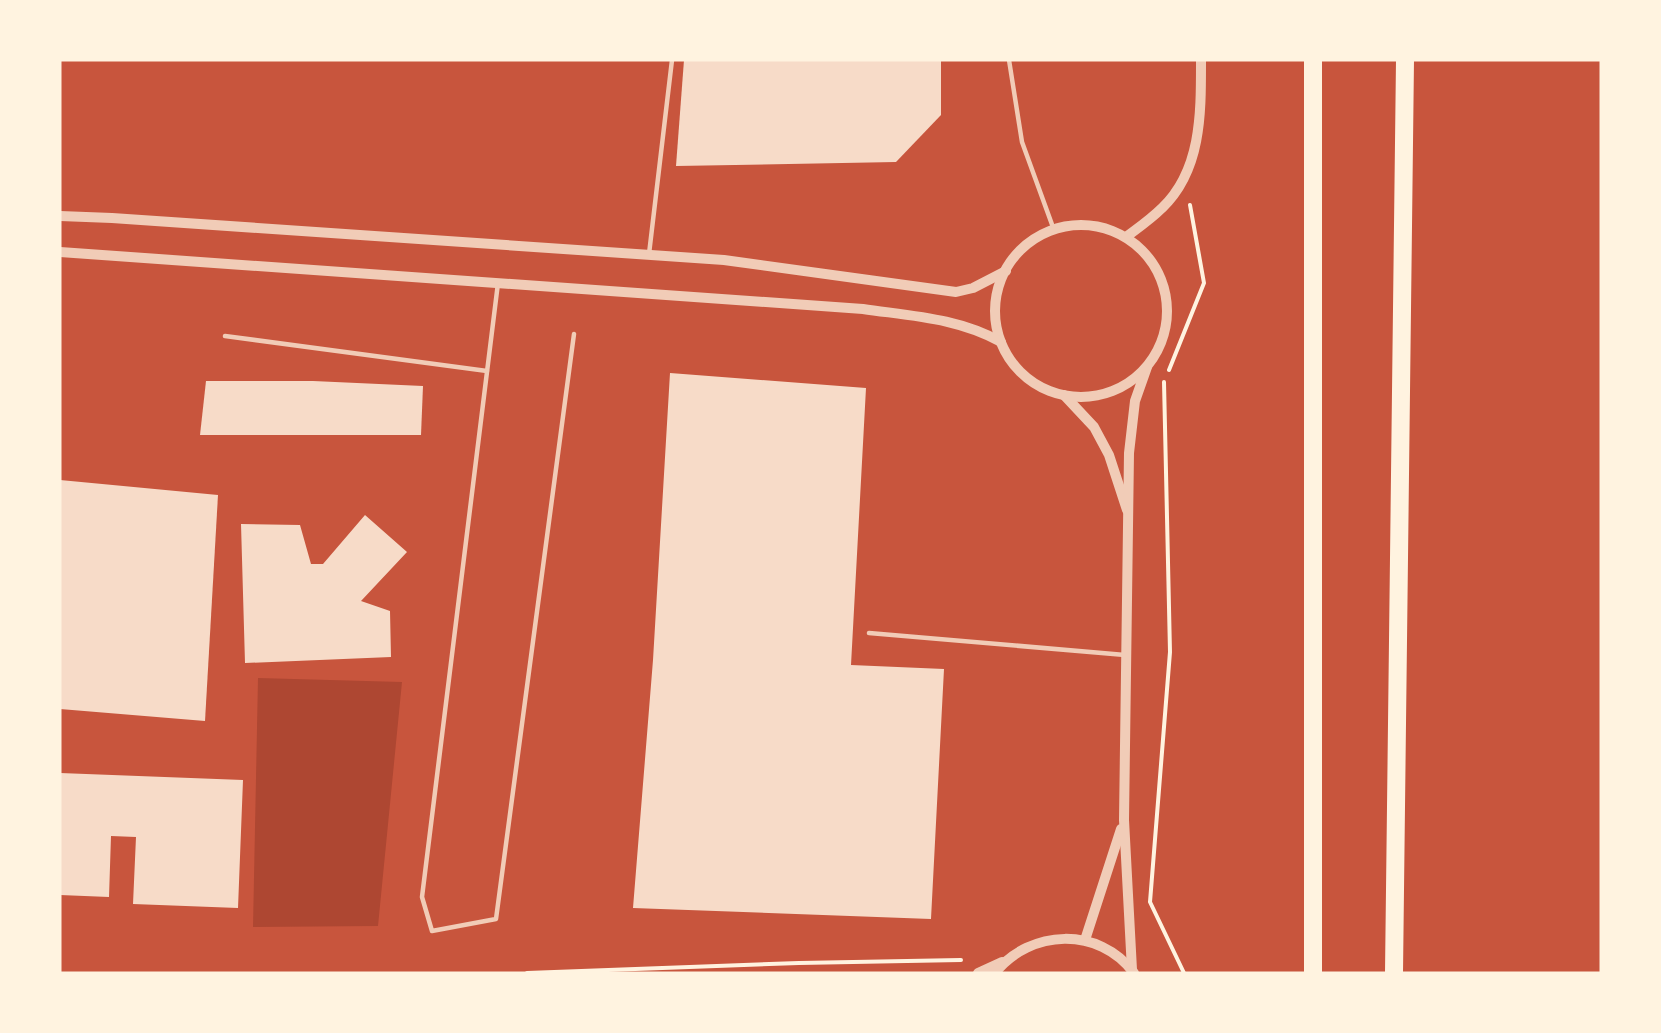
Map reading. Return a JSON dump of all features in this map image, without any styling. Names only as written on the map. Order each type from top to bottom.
[{"type":"highway","points":[[1313,60],[1313,973]]},
{"type":"highway","points":[[1394,973],[1405,60]]},
{"type":"street","points":[[1126,237],[1162,209],[1191,166],[1201,113],[1201,60]]},
{"type":"street","points":[[60,216],[124,218],[650,255],[784,267],[956,292],[973,288],[1006,272]]},
{"type":"street","points":[[1133,972],[1124,820],[1130,453],[1135,401],[1147,367],[1162,339],[1167,322],[1166,297],[1159,274],[1145,253],[1126,237],[1095,227],[1078,225],[1054,230],[1031,241],[1013,258],[995,304],[996,328],[1017,370],[1036,385],[1064,395],[1082,397],[1105,394],[1127,383],[1147,367]]},
{"type":"street","points":[[60,252],[862,309],[955,322],[978,329],[1001,342]]},
{"type":"street","points":[[1064,395],[1094,427],[1109,455],[1130,519]]},
{"type":"street","points":[[1085,940],[1124,820]]},
{"type":"street","points":[[978,973],[1030,945],[1057,938],[1085,940],[1111,951],[1133,972]]},
{"type":"street","points":[[995,973],[1005,960]]},
{"type":"lane","points":[[650,255],[672,60]]},
{"type":"lane","points":[[1009,60],[1022,142],[1054,230]]},
{"type":"lane","points":[[498,282],[422,897],[432,932],[496,920],[573,334]]},
{"type":"lane","points":[[225,336],[488,370]]},
{"type":"lane","points":[[869,633],[1125,655]]},
{"type":"path","points":[[1183,181],[1204,283],[1164,381],[1170,652],[1150,902],[1184,973]]},
{"type":"path","points":[[527,973],[799,963],[961,960]]},
{"type":"shaded area","points":[[258,678],[402,682],[378,926],[253,927]]},
{"type":"building","points":[[684,60],[941,60],[941,115],[896,162],[676,166]]},
{"type":"building","points":[[670,373],[866,388],[851,665],[944,669],[931,919],[633,908],[653,660]]},
{"type":"building","points":[[206,381],[313,381],[423,386],[421,435],[200,435]]},
{"type":"building","points":[[60,480],[218,495],[205,721],[60,709]]},
{"type":"building","points":[[365,515],[407,552],[361,601],[390,611],[391,657],[245,663],[241,524],[300,525],[311,564],[323,564]]},
{"type":"building","points":[[60,773],[243,780],[238,908],[133,904],[136,837],[111,836],[109,897],[60,895]]}]
